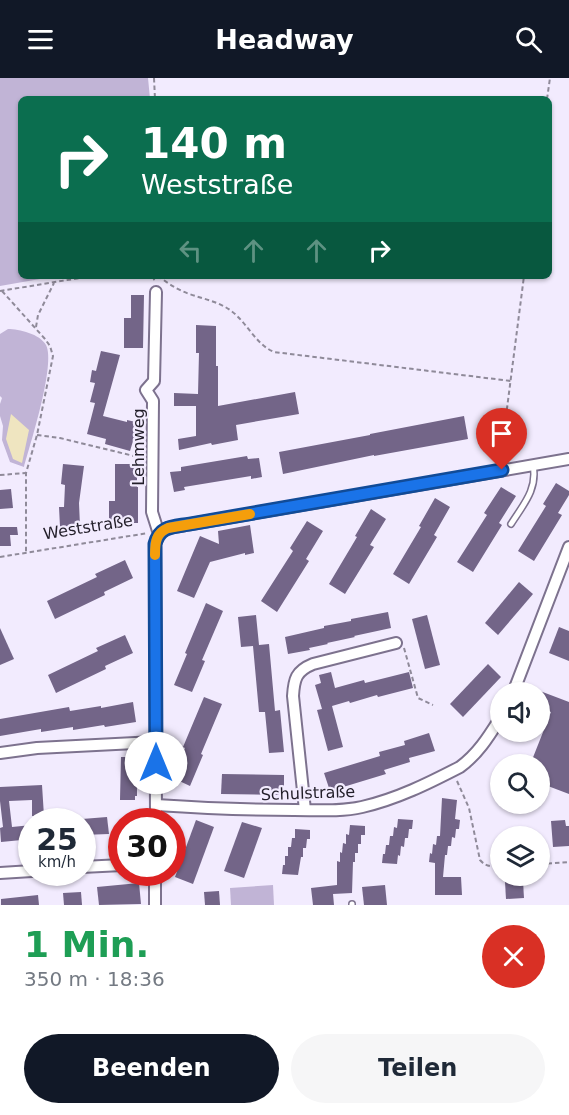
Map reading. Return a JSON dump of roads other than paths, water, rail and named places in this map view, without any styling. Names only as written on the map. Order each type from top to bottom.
[{"type":"street","name":"Lehmweg","points":[[156,292],[154,381],[146,390],[153,401],[152,512],[159,534],[155,544],[156,805]]},
{"type":"street","points":[[159,534],[168,528],[569,459]]},
{"type":"street","points":[[517,682],[569,547]]},
{"type":"street","points":[[305,810],[293,696],[299,672],[313,664],[396,643]]},
{"type":"street","name":"Schulstraße","points":[[156,805],[250,810],[340,810],[376,804],[452,771],[468,761],[490,735]]},
{"type":"street","points":[[0,753],[37,748],[155,742]]},
{"type":"street","points":[[0,873],[18,871]]},
{"type":"street","points":[[155,886],[155,905]]},
{"type":"lane","points":[[511,524],[534,484],[533,465]]}]
